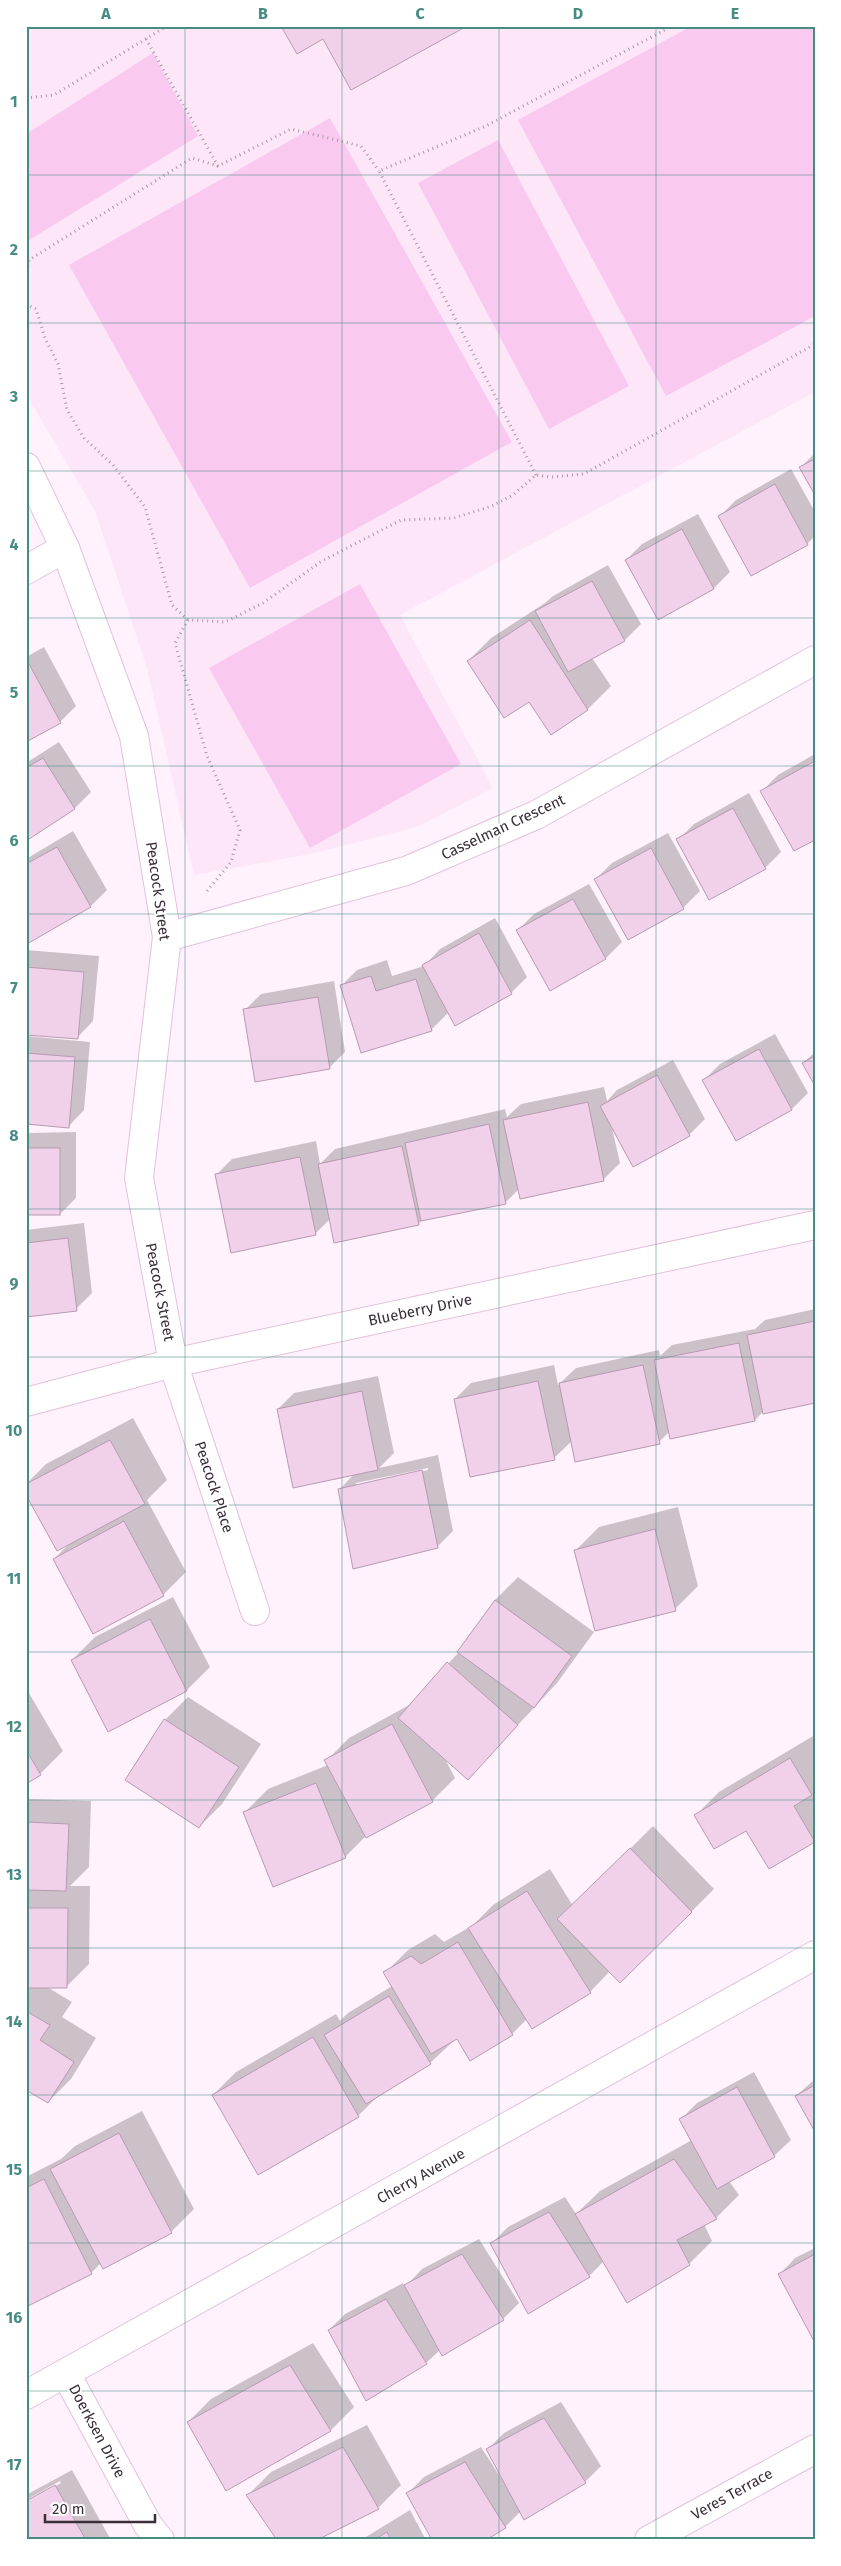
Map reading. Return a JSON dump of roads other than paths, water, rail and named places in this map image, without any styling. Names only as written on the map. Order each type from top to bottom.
[{"type":"street","name":"Peacock Street","points":[[26,467],[65,548],[134,736],[167,937],[139,1178],[173,1363]]},
{"type":"street","points":[[26,570],[65,548]]},
{"type":"street","name":"Casselman Crescent","points":[[167,937],[406,871],[528,819],[815,660]]},
{"type":"street","name":"Blueberry Drive","points":[[26,1402],[173,1363],[815,1224]]},
{"type":"street","name":"Peacock Place","points":[[173,1363],[255,1611]]},
{"type":"street","name":"Cherry Avenue","points":[[26,2395],[815,1955]]},
{"type":"street","name":"Doerksen Drive","points":[[66,2374],[148,2525],[160,2540]]},
{"type":"street","name":"Veres Terrace","points":[[650,2540],[815,2449]]}]
